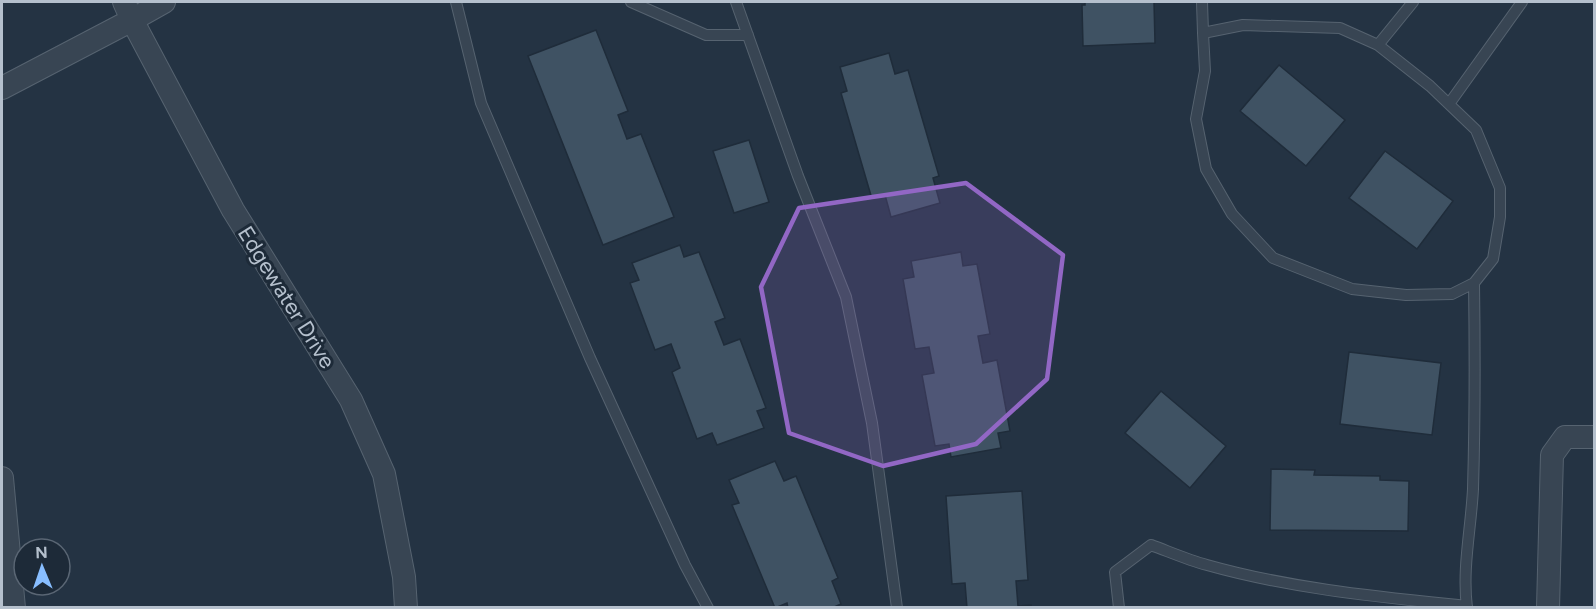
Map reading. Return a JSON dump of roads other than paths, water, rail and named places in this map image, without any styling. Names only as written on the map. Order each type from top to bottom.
[{"type":"street","points":[[2,88],[128,11],[164,2]]},
{"type":"street","name":"Edgewater Drive","points":[[128,11],[232,210],[351,400],[384,474],[404,577],[406,608]]},
{"type":"street","points":[[1548,608],[1552,455],[1565,437],[1594,437]]},
{"type":"street","points":[[2,478],[14,608]]},
{"type":"lane","points":[[456,2],[480,103],[591,358],[685,565],[708,608]]},
{"type":"lane","points":[[631,2],[706,35],[747,35]]},
{"type":"lane","points":[[736,2],[798,176],[846,297],[872,423],[897,608]]},
{"type":"lane","points":[[1202,2],[1204,71],[1196,119],[1206,169],[1232,214],[1273,258],[1352,289],[1406,296],[1452,294],[1474,283],[1493,259],[1500,217],[1500,188],[1476,130],[1431,87],[1378,45],[1340,28],[1243,25],[1203,33]]},
{"type":"lane","points":[[1378,45],[1413,2]]},
{"type":"lane","points":[[1449,104],[1522,2]]},
{"type":"lane","points":[[1119,608],[1115,572],[1151,545],[1206,565],[1286,584],[1358,595],[1467,607],[1465,587],[1473,491],[1476,372],[1474,283]]}]
